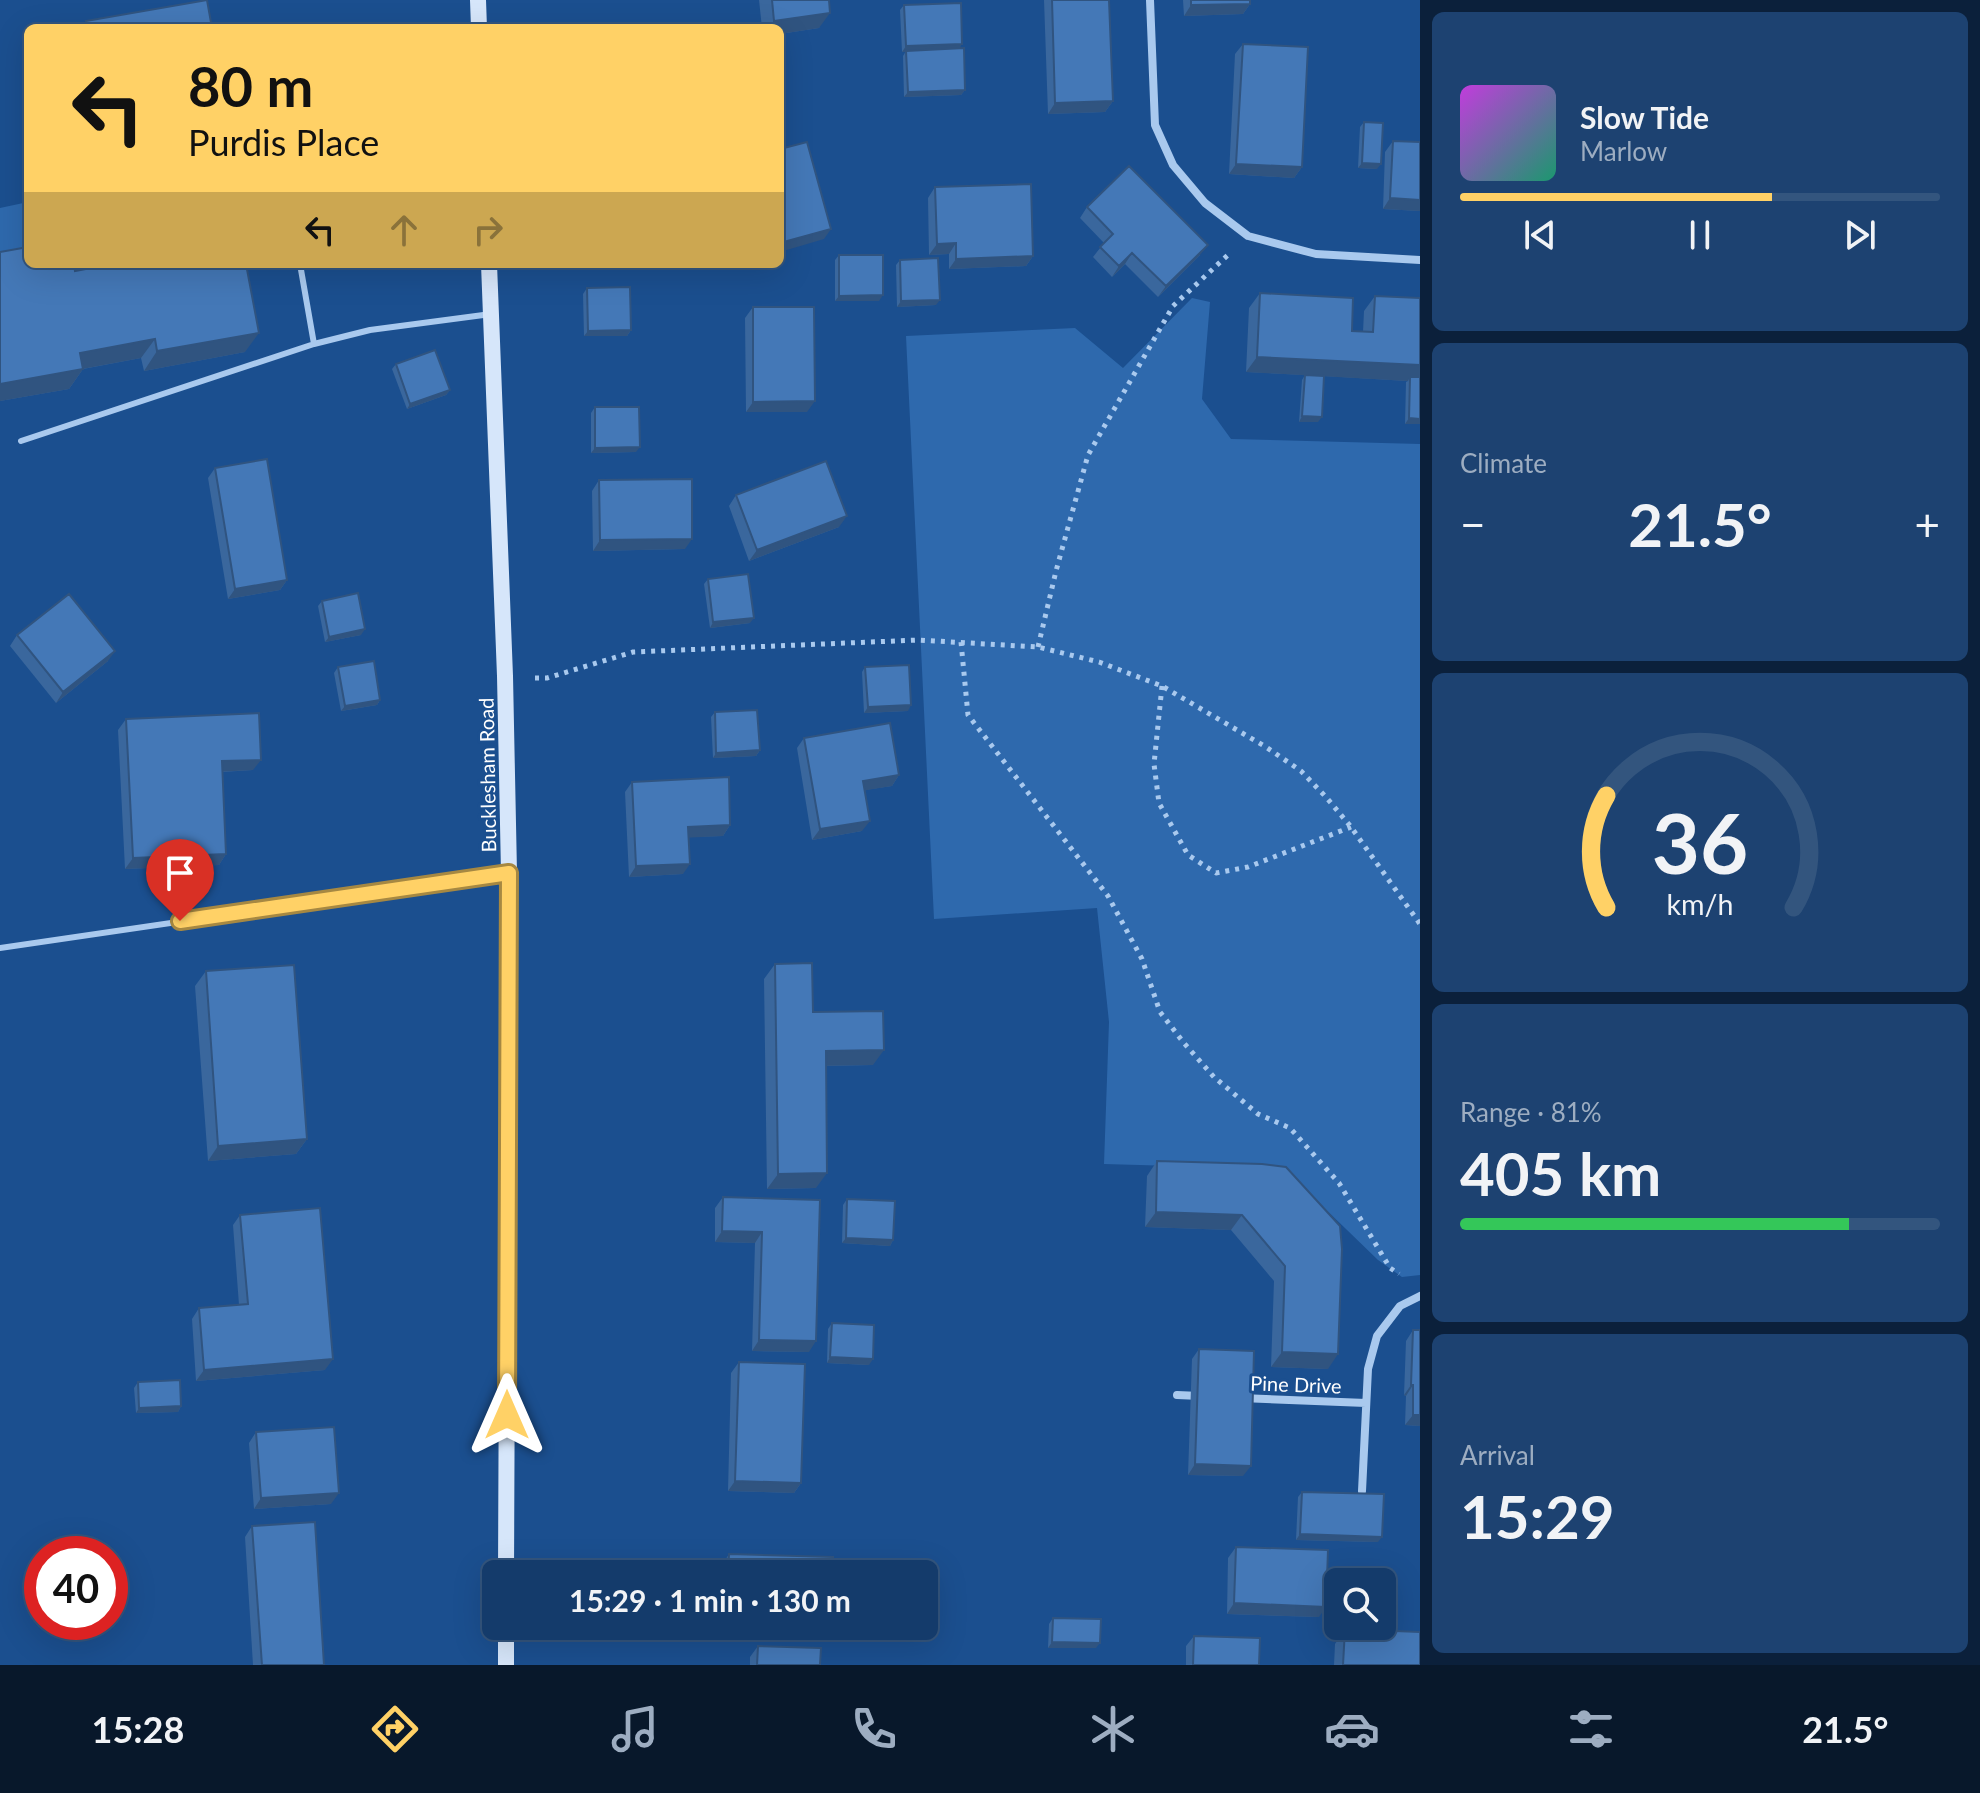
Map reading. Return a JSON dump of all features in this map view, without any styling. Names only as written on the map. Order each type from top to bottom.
[{"type":"street","points":[[478,0],[479,24]]},
{"type":"street","points":[[1150,0],[1155,125],[1173,165],[1205,203],[1248,236],[1316,254],[1420,260]]},
{"type":"street","name":"Bucklesham Road","points":[[489,268],[505,676],[509,873],[506,1560]]},
{"type":"street","name":"Pine Drive","points":[[1362,1491],[1368,1369],[1377,1336],[1400,1306],[1420,1296]]},
{"type":"street","points":[[1177,1395],[1206,1396]]},
{"type":"street","name":"Pine Drive","points":[[1236,1398],[1366,1403]]},
{"type":"street","points":[[506,1640],[506,1665]]},
{"type":"lane","points":[[301,268],[314,344]]},
{"type":"lane","points":[[21,441],[314,344],[370,330],[491,314]]},
{"type":"lane","points":[[0,948],[509,873]]},
{"type":"path","points":[[1038,647],[1088,455],[1173,306],[1248,236]]},
{"type":"path","points":[[505,676],[547,678],[633,652],[918,640],[1038,647],[1099,662],[1162,686],[1301,771],[1351,827],[1420,924]]},
{"type":"path","points":[[961,642],[968,715],[1108,896],[1142,959],[1160,1012],[1214,1077],[1258,1114],[1290,1128],[1339,1183],[1390,1268],[1410,1281]]},
{"type":"path","points":[[1162,686],[1154,764],[1159,803],[1188,855],[1216,873],[1248,867],[1351,827]]},
{"type":"shaded area","points":[[24,203],[24,265],[0,269],[0,208]]},
{"type":"shaded area","points":[[1192,298],[1210,302],[1202,399],[1231,439],[1420,444],[1420,1275],[1402,1277],[1378,1260],[1284,1169],[1104,1164],[1109,1022],[1097,908],[934,919],[906,336],[1075,328],[1123,368]]},
{"type":"building","points":[[207,0],[211,24],[87,24],[86,21]]},
{"type":"building","points":[[772,0],[829,0],[830,13],[774,21]]},
{"type":"building","points":[[1052,0],[1109,0],[1113,101],[1055,103]]},
{"type":"building","points":[[1191,0],[1250,0],[1250,4],[1191,5]]},
{"type":"building","points":[[961,3],[962,44],[906,46],[904,5]]},
{"type":"building","points":[[1243,44],[1308,47],[1302,167],[1236,164]]},
{"type":"building","points":[[964,48],[965,90],[908,92],[906,51]]},
{"type":"building","points":[[1364,122],[1383,123],[1381,164],[1362,163]]},
{"type":"building","points":[[1393,141],[1420,142],[1420,200],[1390,198]]},
{"type":"building","points":[[807,142],[831,229],[784,242],[784,148]]},
{"type":"building","points":[[1129,166],[1208,245],[1166,286],[1132,253],[1119,266],[1100,247],[1113,234],[1087,207]]},
{"type":"building","points":[[1031,184],[1033,256],[956,259],[956,243],[937,244],[935,187]]},
{"type":"building","points":[[24,248],[24,268],[75,268],[75,271],[91,268],[247,268],[259,333],[157,351],[155,339],[80,353],[83,369],[0,384],[0,252]]},
{"type":"building","points":[[839,255],[883,255],[883,295],[839,296]]},
{"type":"building","points":[[938,258],[940,300],[901,301],[900,260]]},
{"type":"building","points":[[630,287],[631,330],[588,331],[587,288]]},
{"type":"building","points":[[1260,293],[1353,298],[1352,331],[1373,332],[1375,296],[1420,298],[1420,365],[1257,357]]},
{"type":"building","points":[[753,307],[814,307],[815,401],[753,402]]},
{"type":"building","points":[[435,350],[450,390],[410,404],[396,364]]},
{"type":"building","points":[[1305,375],[1324,376],[1322,417],[1302,416]]},
{"type":"building","points":[[1410,377],[1420,377],[1420,419],[1409,418]]},
{"type":"building","points":[[595,407],[639,407],[640,447],[595,448]]},
{"type":"building","points":[[267,459],[287,580],[235,589],[215,468]]},
{"type":"building","points":[[826,461],[847,516],[757,550],[736,495]]},
{"type":"building","points":[[692,479],[692,539],[600,540],[599,480]]},
{"type":"building","points":[[748,574],[754,618],[713,622],[708,579]]},
{"type":"building","points":[[358,593],[365,629],[329,637],[322,601]]},
{"type":"building","points":[[69,594],[115,651],[63,692],[17,635]]},
{"type":"building","points":[[374,661],[380,700],[345,706],[338,667]]},
{"type":"building","points":[[909,665],[911,705],[868,707],[865,667]]},
{"type":"building","points":[[757,710],[760,750],[716,753],[715,712]]},
{"type":"building","points":[[259,713],[261,760],[222,761],[226,854],[133,858],[126,719]]},
{"type":"building","points":[[890,723],[899,775],[863,781],[870,821],[820,829],[804,738]]},
{"type":"building","points":[[729,777],[730,825],[688,827],[690,864],[636,866],[632,782]]},
{"type":"building","points":[[812,963],[813,1012],[883,1011],[884,1050],[826,1051],[827,1173],[778,1174],[775,964]]},
{"type":"building","points":[[294,965],[307,1139],[218,1146],[206,971]]},
{"type":"building","points":[[1157,1161],[1286,1167],[1340,1226],[1338,1354],[1282,1352],[1285,1266],[1242,1215],[1156,1212]]},
{"type":"building","points":[[723,1197],[820,1200],[816,1341],[759,1340],[762,1232],[722,1231]]},
{"type":"building","points":[[847,1199],[895,1201],[893,1240],[846,1238]]},
{"type":"building","points":[[320,1208],[333,1359],[204,1370],[199,1308],[248,1304],[240,1215]]},
{"type":"building","points":[[832,1323],[874,1325],[873,1359],[830,1357]]},
{"type":"building","points":[[1413,1330],[1420,1330],[1420,1415],[1413,1415]]},
{"type":"building","points":[[1199,1349],[1254,1351],[1251,1466],[1195,1464]]},
{"type":"building","points":[[739,1362],[805,1364],[801,1483],[735,1481]]},
{"type":"building","points":[[180,1380],[181,1406],[139,1408],[138,1382]]},
{"type":"building","points":[[334,1427],[339,1493],[261,1498],[256,1432]]},
{"type":"building","points":[[1302,1492],[1384,1494],[1382,1537],[1300,1534]]},
{"type":"building","points":[[315,1522],[324,1665],[262,1665],[252,1526]]},
{"type":"building","points":[[1236,1547],[1328,1550],[1327,1568],[1324,1568],[1324,1607],[1234,1603]]},
{"type":"building","points":[[729,1554],[833,1557],[833,1560],[729,1560]]},
{"type":"building","points":[[1053,1618],[1101,1619],[1100,1643],[1052,1642]]},
{"type":"building","points":[[1396,1631],[1420,1632],[1420,1665],[1343,1665],[1344,1640],[1396,1640]]},
{"type":"building","points":[[1194,1636],[1260,1638],[1259,1665],[1193,1665]]},
{"type":"building","points":[[758,1646],[821,1648],[820,1665],[757,1665]]},
{"type":"route","points":[[180,921],[509,873],[507,1415]]}]
